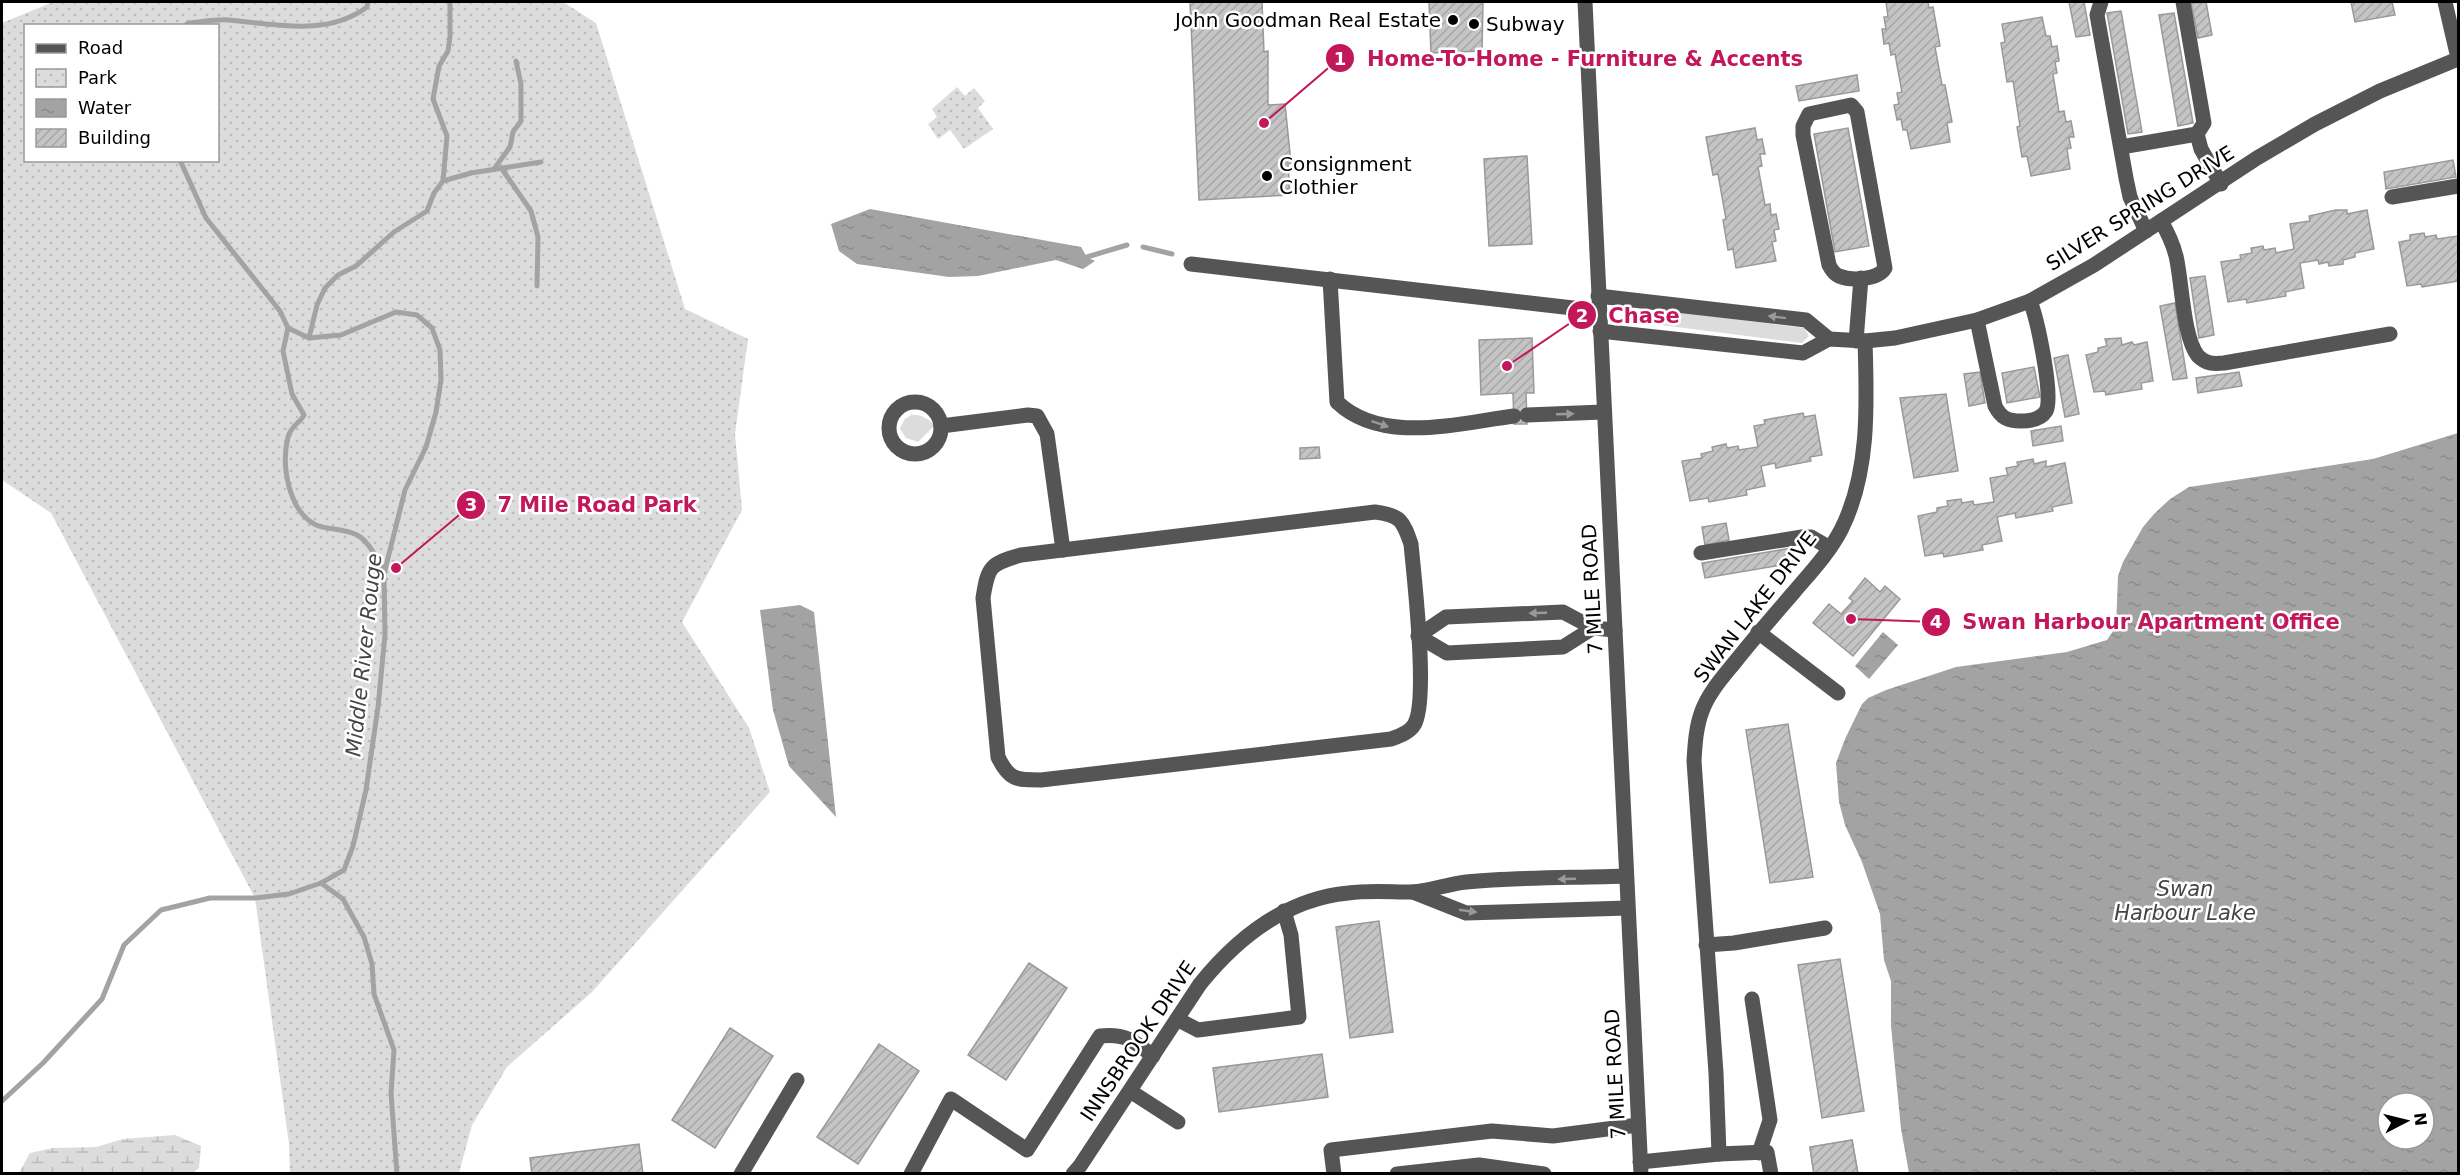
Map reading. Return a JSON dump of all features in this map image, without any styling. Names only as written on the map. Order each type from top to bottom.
[{"type":"street","name":"7 MILE ROAD","points":[[1585,2],[1640,1168]]},
{"type":"street","points":[[2101,2],[2097,15],[2130,197],[2146,231]]},
{"type":"street","points":[[2183,2],[2204,123],[2198,134],[2201,149],[2221,184]]},
{"type":"street","points":[[2445,2],[2458,58]]},
{"type":"street","name":"SILVER SPRING DRIVE","points":[[1600,331],[1803,353],[1828,339],[1860,341],[1895,338],[1977,320],[2030,301],[2094,265],[2315,124],[2380,91],[2458,58]]},
{"type":"street","points":[[1851,105],[1857,112],[1885,268],[1878,275],[1861,278],[1840,276],[1828,265],[1803,135],[1803,126],[1809,114],[1851,105]]},
{"type":"street","points":[[2121,147],[2198,134]]},
{"type":"street","points":[[2392,197],[2458,186]]},
{"type":"street","points":[[2162,221],[2176,256],[2191,343],[2198,356],[2208,363],[2224,363],[2390,334]]},
{"type":"street","points":[[1191,264],[1330,279],[1806,320],[1828,339]]},
{"type":"street","name":"SWAN LAKE DRIVE","points":[[1719,1154],[1716,1073],[1694,761],[1695,735],[1702,711],[1713,689],[1830,548],[1848,514],[1858,482],[1864,438],[1860,341],[1861,278]]},
{"type":"street","points":[[1330,279],[1337,402],[1348,413],[1396,429],[1520,416],[1603,412]]},
{"type":"street","points":[[1977,320],[1998,412],[2007,420],[2036,419],[2047,408],[2049,395],[2038,330],[2030,301]]},
{"type":"street","points":[[941,426],[1028,415],[1037,416],[1047,434],[1063,550]]},
{"type":"street","points":[[1375,512],[1392,514],[1404,525],[1411,544],[1418,636],[1421,693],[1416,723],[1411,729],[1391,739],[1041,780],[1020,780],[1006,773],[998,757],[983,598],[987,574],[998,562],[1021,555],[1375,512]]},
{"type":"street","points":[[1701,553],[1802,537],[1811,537],[1830,548]]},
{"type":"street","points":[[1418,636],[1446,617],[1563,612],[1593,628],[1615,630]]},
{"type":"street","points":[[1418,636],[1447,653],[1563,647],[1593,628]]},
{"type":"street","points":[[1758,632],[1838,693]]},
{"type":"street","name":"INNSBROOK DRIVE","points":[[1073,1173],[1080,1167],[1200,984],[1218,962],[1256,928],[1284,911],[1318,899],[1346,893],[1383,890],[1413,892],[1465,882],[1626,876]]},
{"type":"street","name":"INNSBROOK DRIVE","points":[[1413,892],[1466,913],[1627,908]]},
{"type":"street","points":[[1177,1019],[1198,1030],[1299,1017],[1291,935],[1284,911]]},
{"type":"street","points":[[1706,945],[1734,943],[1825,928]]},
{"type":"street","points":[[1752,999],[1770,1120],[1758,1153]]},
{"type":"street","points":[[911,1173],[951,1099],[1027,1149],[1100,1036],[1112,1034],[1129,1038],[1153,1056]]},
{"type":"street","points":[[741,1173],[797,1080]]},
{"type":"street","points":[[1130,1091],[1178,1122]]},
{"type":"street","points":[[1334,1173],[1331,1150],[1492,1131],[1553,1136],[1638,1125]]},
{"type":"street","points":[[1640,1168],[1719,1154],[1767,1152],[1771,1173]]},
{"type":"street","points":[[1397,1173],[1479,1165],[1544,1173]]},
{"type":"green space","points":[[53,2],[563,2],[596,23],[685,309],[748,339],[735,434],[742,510],[682,622],[749,728],[770,792],[592,992],[507,1067],[472,1125],[459,1173],[290,1173],[289,1144],[255,898],[51,513],[2,480],[2,23]]},
{"type":"green space","points":[[957,87],[965,96],[974,88],[985,101],[978,108],[993,129],[964,149],[950,130],[938,139],[928,124],[937,117],[932,109]]},
{"type":"green space","points":[[1663,310],[1804,328],[1809,336],[1802,343],[1661,325],[1656,316]]},
{"type":"green space","points":[[911,415],[924,417],[934,426],[918,442],[906,438],[900,429],[904,420]]},
{"type":"green space","points":[[175,1135],[201,1146],[199,1168],[193,1173],[21,1174],[20,1171],[30,1153],[53,1148],[96,1147],[123,1139]]},
{"type":"water","points":[[870,209],[1081,247],[1087,257],[1095,261],[1083,269],[1056,260],[978,276],[949,277],[857,264],[839,251],[831,224]]},
{"type":"water","name":"Swan Harbour Lake","points":[[2458,433],[2458,1173],[1909,1173],[1901,1129],[1891,1026],[1891,981],[1884,960],[1880,914],[1862,862],[1845,825],[1839,802],[1836,763],[1845,739],[1862,704],[1868,698],[1886,690],[1956,667],[2067,652],[2107,640],[2116,627],[2118,576],[2123,562],[2143,527],[2154,514],[2170,499],[2189,487],[2373,459]]},
{"type":"water","points":[[800,605],[814,612],[836,817],[789,766],[773,710],[760,610]]},
{"type":"water","points":[[1883,632],[1898,645],[1869,679],[1855,666]]},
{"type":"building","points":[[1190,2],[1262,2],[1264,52],[1268,51],[1268,105],[1285,104],[1291,163],[1288,164],[1290,195],[1199,200]]},
{"type":"building","points":[[1429,2],[1483,2],[1482,51],[1431,53]]},
{"type":"building","points":[[1886,2],[1928,2],[1929,8],[1933,7],[1940,46],[1935,47],[1952,122],[1947,123],[1950,142],[1911,149],[1907,130],[1903,130],[1901,119],[1897,120],[1894,105],[1899,104],[1897,93],[1902,92],[1895,54],[1891,55],[1889,43],[1884,44],[1882,29],[1886,29],[1884,17],[1888,17]]},
{"type":"building","points":[[2069,2],[2084,2],[2090,35],[2076,37]]},
{"type":"building","points":[[2206,2],[2212,35],[2198,38],[2191,3]]},
{"type":"building","points":[[2351,2],[2392,2],[2395,15],[2355,22]]},
{"type":"building","points":[[2121,11],[2142,132],[2128,134],[2107,13]]},
{"type":"building","points":[[2174,13],[2193,123],[2178,126],[2159,15]]},
{"type":"building","points":[[2042,17],[2046,36],[2050,36],[2052,47],[2057,46],[2059,61],[2055,62],[2057,73],[2053,74],[2059,112],[2064,111],[2066,122],[2071,121],[2074,137],[2069,137],[2071,148],[2067,149],[2070,169],[2031,176],[2027,156],[2022,157],[2013,81],[2007,82],[2001,43],[2005,42],[2002,24]]},
{"type":"building","points":[[1857,75],[1859,91],[1799,101],[1796,86]]},
{"type":"building","points":[[1755,128],[1757,140],[1762,139],[1765,154],[1760,154],[1762,166],[1758,167],[1765,205],[1770,204],[1771,215],[1776,214],[1779,229],[1774,230],[1776,241],[1772,242],[1776,261],[1736,268],[1733,249],[1728,250],[1723,220],[1726,219],[1718,174],[1713,175],[1706,137]]},
{"type":"building","points":[[1848,128],[1869,246],[1835,252],[1814,134]]},
{"type":"building","points":[[1527,156],[1532,244],[1489,246],[1484,159]]},
{"type":"building","points":[[2453,160],[2456,177],[2386,189],[2384,172]]},
{"type":"building","points":[[2347,210],[2347,214],[2367,210],[2374,249],[2355,253],[2355,257],[2343,260],[2343,264],[2329,266],[2328,262],[2319,264],[2318,260],[2300,263],[2304,288],[2285,292],[2286,296],[2247,303],[2246,299],[2228,302],[2221,262],[2241,259],[2240,255],[2252,253],[2251,248],[2263,246],[2264,250],[2275,248],[2276,253],[2294,249],[2290,224],[2310,221],[2309,216]]},
{"type":"building","points":[[2424,233],[2425,237],[2436,235],[2437,239],[2458,236],[2458,281],[2422,287],[2421,284],[2407,286],[2399,242],[2410,240],[2410,235]]},
{"type":"building","points":[[2205,276],[2214,335],[2199,338],[2190,278]]},
{"type":"building","points":[[2175,303],[2187,378],[2173,380],[2160,306]]},
{"type":"building","points":[[1532,338],[1534,393],[1526,393],[1527,424],[1514,424],[1513,393],[1481,395],[1479,340]]},
{"type":"building","points":[[2121,338],[2122,345],[2147,342],[2153,381],[2141,383],[2142,389],[2106,395],[2105,391],[2094,392],[2086,355],[2098,352],[2098,348],[2107,346],[2105,339]]},
{"type":"building","points":[[2068,355],[2079,414],[2065,417],[2054,358]]},
{"type":"building","points":[[2034,367],[2040,397],[2007,403],[2002,373]]},
{"type":"building","points":[[1980,372],[1985,403],[1969,406],[1964,374]]},
{"type":"building","points":[[2239,372],[2242,386],[2198,393],[2196,378]]},
{"type":"building","points":[[1946,394],[1958,471],[1914,478],[1900,398]]},
{"type":"building","points":[[1803,413],[1804,417],[1815,415],[1822,455],[1810,457],[1811,461],[1776,468],[1775,463],[1761,466],[1765,486],[1746,490],[1747,495],[1709,502],[1708,498],[1690,501],[1682,461],[1702,458],[1701,454],[1713,451],[1712,447],[1726,444],[1727,448],[1738,446],[1739,450],[1758,447],[1754,426],[1765,424],[1764,420]]},
{"type":"building","points":[[2061,426],[2063,441],[2033,446],[2031,431]]},
{"type":"building","points":[[1319,447],[1320,458],[1300,459],[1300,448]]},
{"type":"building","points":[[2033,459],[2034,464],[2046,461],[2046,467],[2065,463],[2072,503],[2052,507],[2053,511],[2016,518],[2015,513],[1997,517],[2002,541],[1982,545],[1983,550],[1944,557],[1943,553],[1925,556],[1918,516],[1937,512],[1937,508],[1948,506],[1947,501],[1961,499],[1962,503],[1973,501],[1974,505],[1994,502],[1990,478],[2008,475],[2006,468],[2018,466],[2017,462]]},
{"type":"building","points":[[1726,523],[1729,540],[1705,545],[1702,527]]},
{"type":"building","points":[[1792,548],[1794,563],[1705,578],[1702,563]]},
{"type":"building","points":[[1865,578],[1880,592],[1885,586],[1900,599],[1853,656],[1813,623],[1829,604],[1841,614],[1853,601],[1849,598]]},
{"type":"building","points":[[1788,724],[1813,877],[1770,883],[1746,730]]},
{"type":"building","points":[[1379,921],[1393,1032],[1350,1038],[1336,927]]},
{"type":"building","points":[[1840,959],[1864,1111],[1822,1118],[1798,965]]},
{"type":"building","points":[[1029,963],[1067,988],[1006,1080],[968,1055]]},
{"type":"building","points":[[730,1028],[773,1056],[715,1148],[672,1120]]},
{"type":"building","points":[[879,1044],[919,1071],[858,1164],[817,1137]]},
{"type":"building","points":[[1322,1054],[1328,1097],[1219,1112],[1213,1068]]},
{"type":"building","points":[[1852,1140],[1858,1174],[1814,1174],[1810,1147]]},
{"type":"building","points":[[1852,1140],[1858,1174],[1814,1174],[1810,1147]]},
{"type":"building","points":[[639,1144],[643,1174],[532,1174],[530,1158]]},
{"type":"waterway","name":"Middle River Rouge","points":[[187,24],[224,20],[282,26],[318,25],[351,16],[367,7],[368,2]]},
{"type":"waterway","points":[[443,181],[447,136],[433,99],[439,66],[448,51],[450,2]]},
{"type":"waterway","points":[[494,169],[510,147],[513,132],[521,121],[521,84],[516,61]]},
{"type":"waterway","name":"Middle River Rouge","points":[[2,1101],[43,1063],[102,999],[124,945],[161,910],[210,898],[255,898],[289,894],[321,883],[344,870],[353,846],[366,790],[378,707],[385,635],[384,574],[405,490],[426,447],[436,412],[441,380],[440,350],[432,328],[417,315],[396,312],[341,335],[309,338],[288,328],[280,311],[206,218],[181,162]]},
{"type":"waterway","points":[[309,338],[317,305],[325,288],[338,275],[356,266],[394,232],[427,211],[434,193],[443,181],[471,173],[541,162]]},
{"type":"waterway","points":[[502,169],[531,211],[538,237],[537,286]]},
{"type":"waterway","points":[[1087,257],[1127,245]]},
{"type":"waterway","points":[[1143,247],[1172,254]]},
{"type":"waterway","points":[[288,328],[283,351],[292,394],[304,415],[289,433],[286,448],[286,473],[293,498],[306,518],[316,525],[347,531],[362,538],[385,572]]},
{"type":"waterway","points":[[321,883],[343,899],[364,937],[372,964],[374,994],[394,1050],[391,1093],[397,1174]]},
{"type":"place","name":"John Goodman Real Estate","points":[[1453,20]]},
{"type":"place","name":"Subway","points":[[1474,24]]},
{"type":"place","name":"Home-To-Home - Furniture & Accents","points":[[1264,123]]},
{"type":"place","name":"Consignment Clothier","points":[[1267,176]]},
{"type":"place","name":"Chase","points":[[1507,366]]},
{"type":"place","name":"7 Mile Road Park","points":[[396,568]]},
{"type":"place","name":"Swan Harbour Apartment Office","points":[[1851,619]]}]
